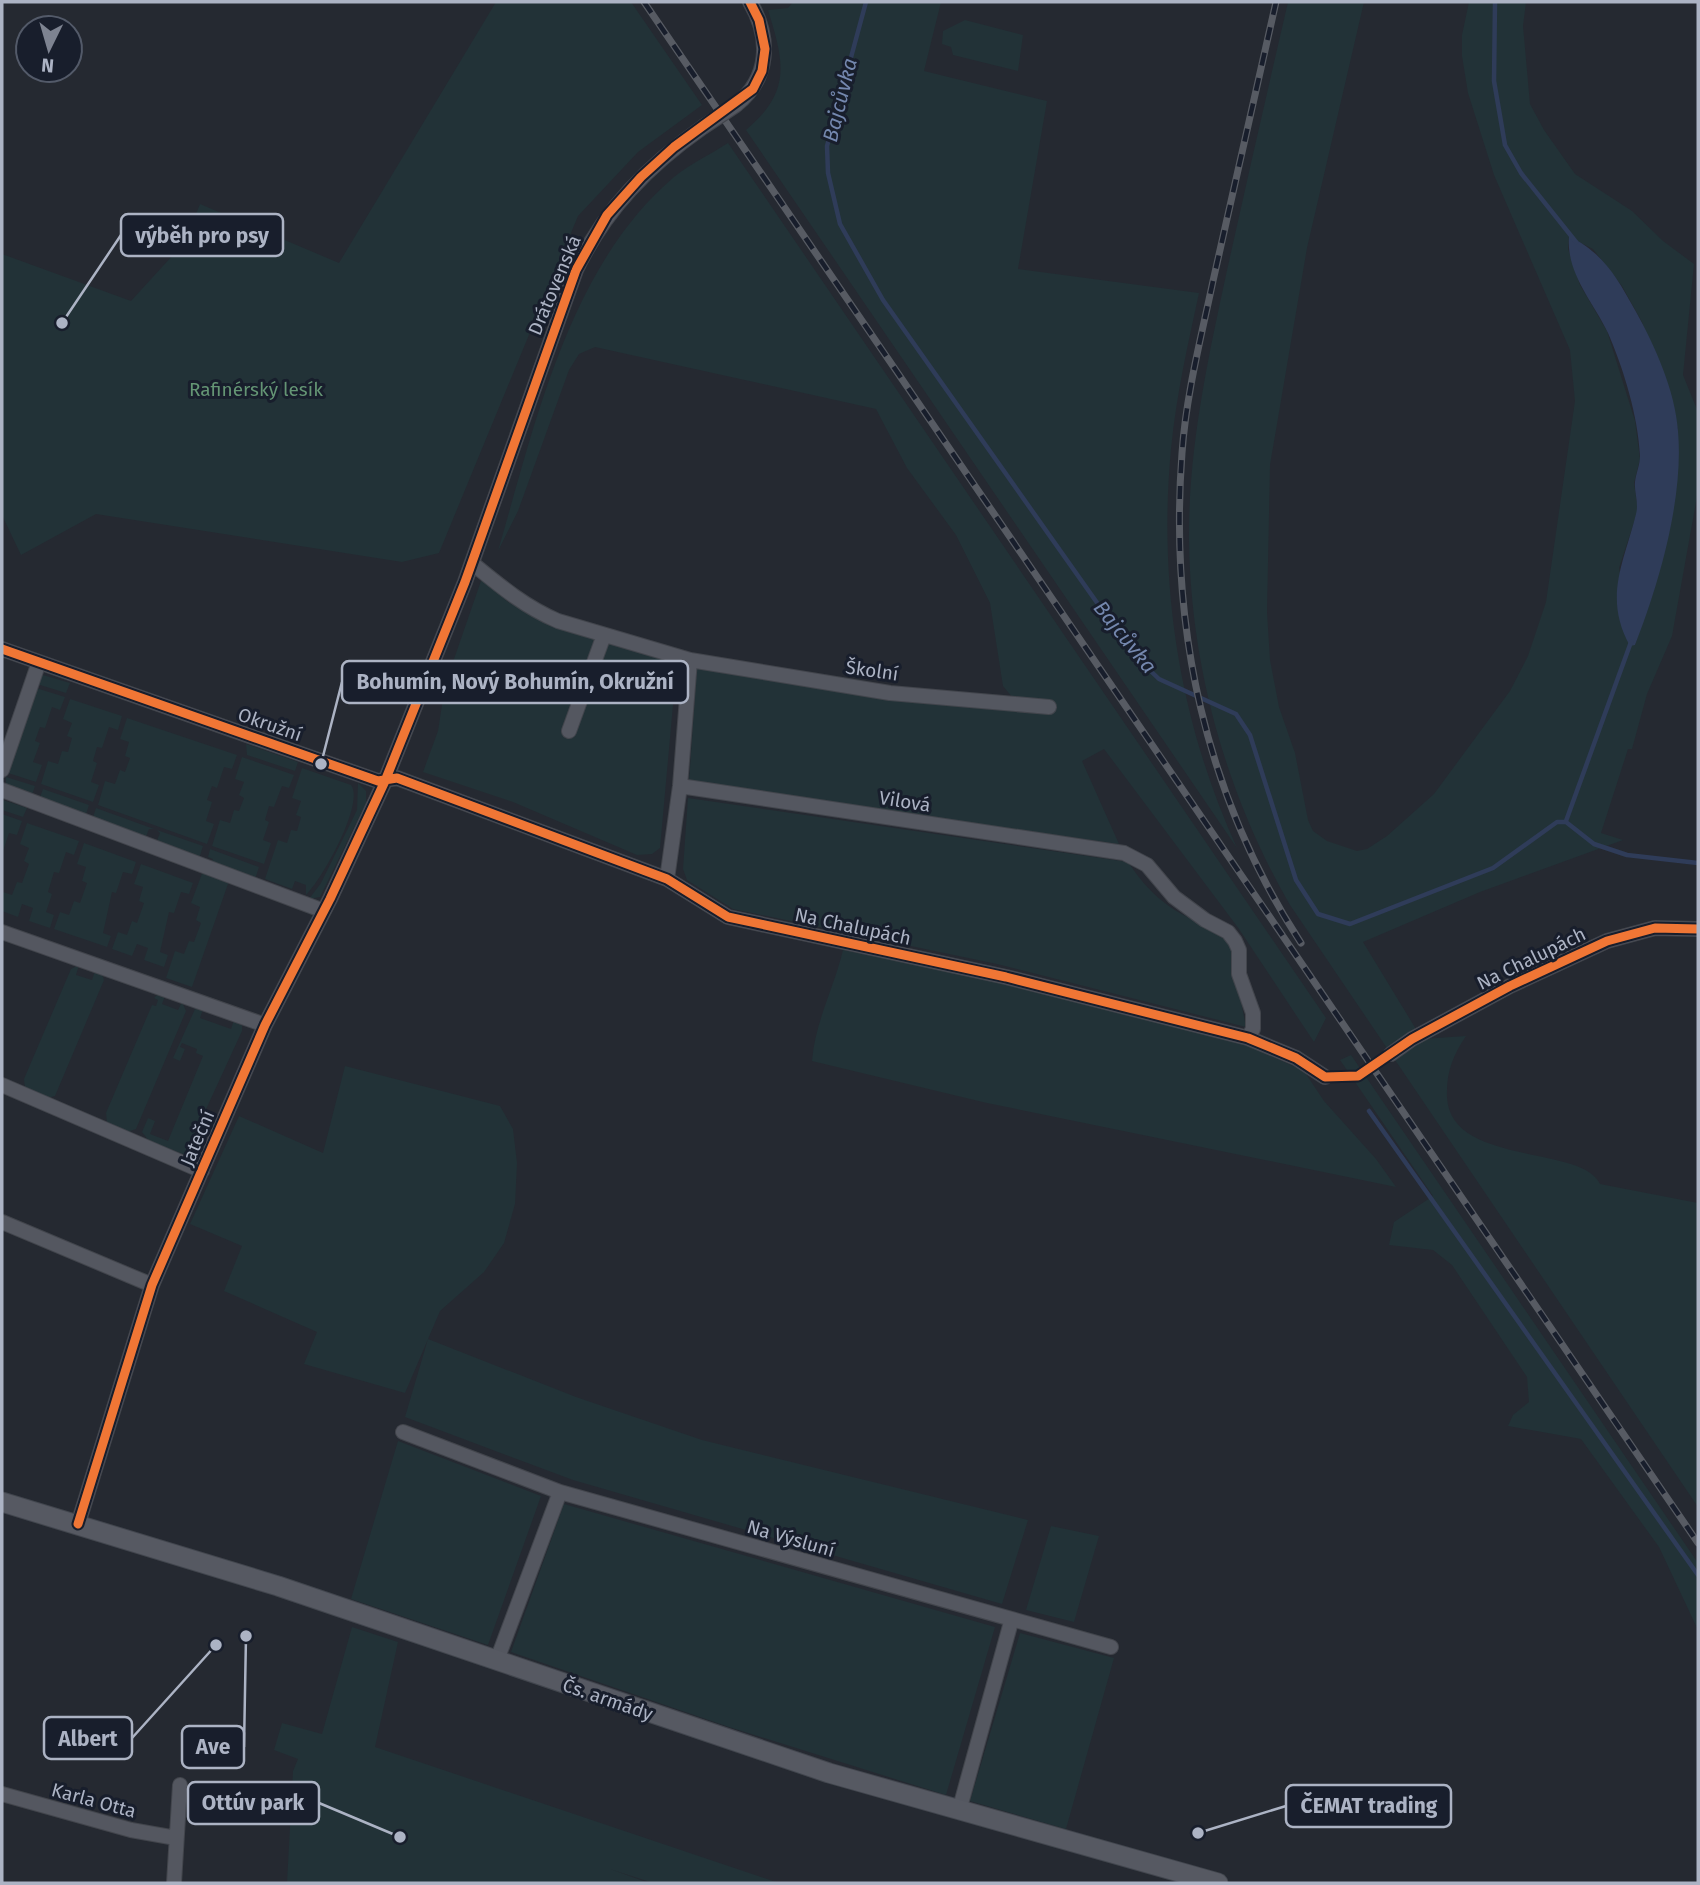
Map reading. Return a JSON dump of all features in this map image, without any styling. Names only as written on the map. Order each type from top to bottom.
[{"type":"main road","name":"Čs. armády","points":[[2,1502],[278,1586],[739,1744],[959,1811],[1218,1883]]},
{"type":"street","name":"Drátovenská","points":[[472,563],[563,299],[585,251],[607,215],[641,177],[753,89],[764,61],[763,36],[750,2]]},
{"type":"street","name":"Školní","points":[[472,563],[522,604],[558,621],[690,660],[890,693],[1049,706]]},
{"type":"street","points":[[386,781],[472,563]]},
{"type":"street","points":[[569,731],[604,635]]},
{"type":"street","name":"Okružní","points":[[2,649],[386,781]]},
{"type":"street","points":[[667,879],[680,786],[690,660]]},
{"type":"street","points":[[2,770],[39,662]]},
{"type":"street","name":"Na Chalupách","points":[[386,781],[397,778],[667,879],[728,917],[1006,976],[1248,1038],[1296,1058],[1325,1077]]},
{"type":"street","name":"Jateční","points":[[78,1524],[152,1285],[265,1025],[324,911],[386,781]]},
{"type":"street","name":"Vilová","points":[[680,786],[1124,853],[1147,865],[1174,897],[1205,920],[1228,932],[1234,940],[1239,950],[1239,974],[1253,1013],[1248,1038]]},
{"type":"street","points":[[2,790],[324,911]]},
{"type":"street","name":"Na Chalupách","points":[[1391,1054],[1412,1039],[1510,986],[1607,941],[1655,928],[1698,929]]},
{"type":"street","points":[[2,932],[265,1025]]},
{"type":"street","points":[[2,1085],[202,1171]]},
{"type":"street","points":[[2,1222],[152,1285]]},
{"type":"street","name":"Na Výsluní","points":[[403,1432],[559,1492],[1012,1622],[1111,1647]]},
{"type":"street","points":[[497,1660],[559,1492]]},
{"type":"street","points":[[959,1811],[1012,1622]]},
{"type":"street","points":[[174,1883],[180,1785]]},
{"type":"street","name":"Karla Otta","points":[[2,1794],[131,1830],[176,1838]]},
{"type":"green space","name":"Rafinérský lesík","points":[[496,2],[631,2],[702,105],[638,152],[578,216],[439,553],[402,562],[96,514],[21,555],[2,515],[2,254],[131,301],[184,243],[200,204],[339,263]]},
{"type":"green space","points":[[793,2],[941,2],[924,71],[1047,101],[1018,269],[1199,293],[1179,390],[1171,449],[1168,552],[1171,602],[1188,703],[1201,752],[1217,801],[1237,848],[746,130],[771,102],[780,75],[778,45],[768,10],[788,8]]},
{"type":"green space","points":[[1288,2],[1364,2],[1307,248],[1270,465],[1267,612],[1270,660],[1279,707],[1295,753],[1308,820],[1313,831],[1327,841],[1357,851],[1367,849],[1387,836],[1434,794],[1510,691],[1528,656],[1546,602],[1575,401],[1570,350],[1494,175],[1468,93],[1462,56],[1462,35],[1469,2],[1526,2],[1523,26],[1530,104],[1544,130],[1575,174],[1632,211],[1663,241],[1694,264],[1683,375],[1698,412],[1698,491],[1672,636],[1647,694],[1632,749],[1628,749],[1601,833],[1623,840],[1480,892],[1363,942],[1422,1039],[1466,1036],[1451,1065],[1447,1097],[1454,1119],[1470,1134],[1492,1145],[1569,1164],[1589,1172],[1600,1184],[1698,1203],[1698,1507],[1290,905],[1248,820],[1217,730],[1205,684],[1191,590],[1189,542],[1195,441],[1212,341]],"holes":[[[1569,237],[1593,249],[1622,286],[1642,322],[1678,429],[1678,458],[1666,544],[1635,645],[1619,568],[1638,510],[1634,483],[1640,459],[1635,421],[1607,331],[1580,285],[1568,249]]]},
{"type":"green space","points":[[965,20],[1023,35],[1018,71],[953,55],[951,47],[942,44],[943,31]]},
{"type":"green space","points":[[728,143],[1326,1018],[1314,1042],[1239,929],[1104,749],[1082,761],[1119,844],[689,782],[697,667],[1022,709],[1003,686],[990,603],[956,535],[907,468],[876,409],[595,347],[579,354],[569,370],[518,511],[498,551],[542,400],[582,301],[607,255],[638,213],[674,177]]},
{"type":"green space","points":[[482,578],[508,602],[555,627],[664,657],[676,672],[660,848],[652,854],[637,855],[513,802],[423,772],[438,731],[445,685]]},
{"type":"green space","points":[[43,675],[70,683],[66,693],[37,684]]},
{"type":"green space","points":[[36,688],[65,697],[60,710],[52,707],[45,728],[40,727],[35,741],[40,743],[33,762],[42,765],[36,782],[8,773]]},
{"type":"green space","points":[[70,699],[122,716],[118,730],[109,727],[102,748],[97,747],[93,761],[97,763],[91,782],[99,785],[93,802],[41,784],[48,761],[58,764],[62,751],[68,752],[72,738],[67,736],[72,723],[63,719]]},
{"type":"green space","points":[[127,718],[237,755],[232,769],[224,767],[217,788],[212,786],[207,800],[212,802],[206,821],[214,824],[207,844],[98,805],[105,781],[115,784],[120,770],[125,772],[130,758],[125,756],[129,742],[120,739]]},
{"type":"green space","points":[[246,744],[298,762],[295,771],[247,755]]},
{"type":"green space","points":[[242,757],[294,775],[289,788],[282,786],[274,807],[269,806],[265,820],[269,822],[263,840],[271,843],[264,864],[212,846],[220,820],[230,823],[234,810],[239,811],[244,798],[239,795],[244,782],[235,779]]},
{"type":"green space","points":[[302,768],[351,785],[354,794],[340,841],[322,874],[306,895],[306,885],[295,881],[292,889],[265,879],[278,840],[287,843],[291,830],[297,831],[301,817],[296,815],[301,801],[292,798]]},
{"type":"green space","points":[[6,777],[35,786],[31,798],[6,785]]},
{"type":"green space","points":[[358,783],[366,791],[366,803],[320,897],[309,899],[321,883],[357,810]]},
{"type":"green space","points":[[43,789],[89,805],[85,817],[39,800]]},
{"type":"green space","points":[[688,798],[1128,862],[1158,898],[1193,920],[1223,933],[1229,941],[1246,1027],[997,964],[733,909],[687,880],[683,869]]},
{"type":"green space","points":[[3,800],[27,808],[23,817],[2,810]]},
{"type":"green space","points":[[96,808],[154,829],[149,829],[145,839],[92,820]]},
{"type":"green space","points":[[2,814],[22,821],[17,835],[9,833],[2,854]]},
{"type":"green space","points":[[27,823],[79,841],[74,855],[66,852],[59,873],[54,872],[48,892],[52,894],[46,912],[54,915],[50,928],[29,921],[33,908],[22,904],[18,917],[2,911],[3,892],[12,895],[17,882],[22,883],[29,864],[24,861],[29,848],[20,844]]},
{"type":"green space","points":[[157,830],[203,846],[199,859],[156,843],[160,833]]},
{"type":"green space","points":[[84,843],[136,862],[132,874],[123,872],[116,893],[112,892],[103,933],[111,936],[107,947],[54,929],[60,912],[69,915],[74,901],[80,903],[87,883],[82,881],[86,867],[77,864]]},
{"type":"green space","points":[[210,849],[259,867],[255,879],[211,863],[213,859],[208,857]]},
{"type":"green space","points":[[141,864],[193,883],[189,894],[181,892],[174,913],[169,912],[160,952],[168,955],[164,967],[144,960],[148,948],[137,944],[132,956],[112,949],[118,932],[127,935],[132,921],[137,923],[144,903],[139,901],[143,887],[134,884]]},
{"type":"green space","points":[[203,871],[229,881],[192,987],[166,978],[175,951],[184,954],[189,941],[194,942],[201,923],[196,920],[200,907],[191,903]]},
{"type":"green space","points":[[843,950],[987,979],[1240,1042],[1304,1071],[1324,1101],[1376,1159],[1396,1187],[987,1103],[812,1061],[817,1033]]},
{"type":"green space","points":[[79,965],[76,975],[92,980],[95,971],[102,974],[104,980],[55,1096],[47,1098],[25,1089],[24,1079],[71,969]]},
{"type":"green space","points":[[157,995],[165,996],[162,1004],[178,1010],[182,1002],[186,1011],[136,1129],[127,1132],[107,1122],[106,1113],[152,1005],[156,1006],[158,1000],[154,998]]},
{"type":"green space","points":[[195,1009],[203,1009],[200,1018],[231,1029],[234,1020],[242,1023],[242,1031],[185,1155],[149,1141],[142,1132],[148,1118],[155,1121],[150,1134],[168,1141],[203,1056],[196,1053],[197,1049],[182,1043],[180,1047],[185,1049],[180,1061],[173,1058]]},
{"type":"green space","points":[[1351,1055],[1698,1563],[1698,1630],[1659,1547],[1581,1439],[1508,1426],[1513,1415],[1529,1402],[1527,1377],[1452,1265],[1433,1250],[1389,1245],[1394,1222],[1433,1196],[1340,1060]]},
{"type":"green space","points":[[345,1066],[500,1106],[513,1129],[517,1163],[515,1204],[504,1243],[484,1272],[440,1311],[405,1393],[304,1364],[317,1332],[224,1291],[242,1246],[190,1224],[239,1116],[323,1153]]},
{"type":"green space","points":[[428,1339],[576,1397],[702,1440],[1028,1520],[1002,1604],[573,1480],[405,1417]]},
{"type":"green space","points":[[398,1441],[541,1496],[488,1645],[351,1599]]},
{"type":"green space","points":[[564,1504],[995,1627],[946,1795],[729,1727],[511,1652]]},
{"type":"green space","points":[[1051,1526],[1099,1536],[1074,1622],[1026,1610]]},
{"type":"green space","points":[[352,1627],[398,1642],[375,1747],[779,1883],[653,1883],[610,1869],[649,1883],[287,1883],[293,1771],[298,1759],[274,1750],[282,1723],[322,1734]]},
{"type":"green space","points":[[1020,1633],[1114,1658],[1066,1829],[970,1801]]},
{"type":"water","points":[[1569,236],[1600,258],[1622,287],[1657,353],[1676,416],[1679,457],[1668,540],[1644,621],[1635,645],[1630,646],[1622,628],[1617,596],[1618,580],[1637,510],[1635,482],[1640,456],[1636,425],[1625,378],[1614,347],[1576,275],[1569,250]]},
{"type":"waterway","name":"Bajcůvka","points":[[866,2],[827,146],[828,173],[840,224],[883,300],[1134,655],[1159,679],[1236,714],[1250,735],[1296,880],[1318,914],[1350,924],[1493,868],[1557,822],[1566,822],[1594,844],[1627,855],[1698,863]]},
{"type":"waterway","points":[[1495,2],[1494,81],[1505,145],[1521,173],[1576,242]]},
{"type":"waterway","points":[[1566,821],[1631,642]]},
{"type":"waterway","points":[[1369,1111],[1698,1575]]},
{"type":"railway","points":[[644,2],[1698,1543]]},
{"type":"railway","points":[[1276,2],[1190,388],[1182,453],[1179,518],[1189,645],[1201,708],[1218,769],[1240,829],[1268,887],[1301,943]]},
{"type":"cycle path","points":[[78,1524],[152,1285],[265,1025],[330,899],[385,781],[465,582],[576,270],[607,215],[641,177],[674,147],[753,89],[762,71],[765,49],[759,20],[750,2]]},
{"type":"cycle path","points":[[2,649],[378,781],[397,778],[667,879],[728,917],[1006,977],[1248,1038],[1296,1058],[1325,1077],[1358,1076],[1412,1039],[1510,986],[1607,941],[1655,928],[1698,929]]},
{"type":"place","name":"výběh pro psy","points":[[62,323]]},
{"type":"place","name":"Bohumín, Nový Bohumín, Okružní","points":[[321,764]]},
{"type":"place","name":"Ave","points":[[246,1636]]},
{"type":"place","name":"Albert","points":[[216,1645]]},
{"type":"place","name":"ČEMAT trading","points":[[1198,1833]]},
{"type":"place","name":"Ottúv park","points":[[400,1837]]}]
